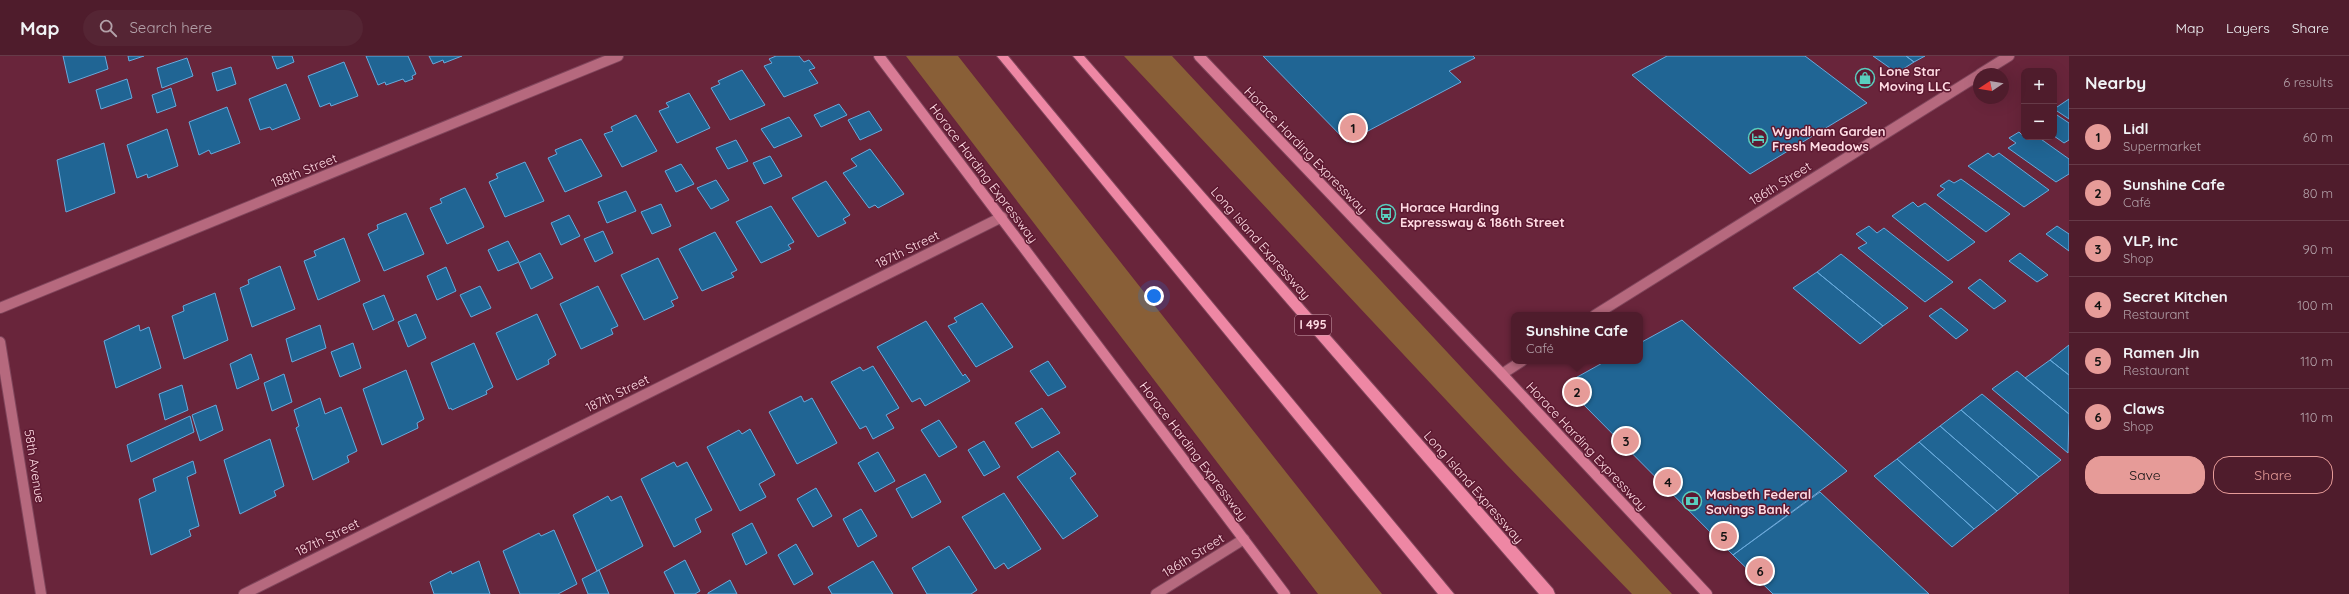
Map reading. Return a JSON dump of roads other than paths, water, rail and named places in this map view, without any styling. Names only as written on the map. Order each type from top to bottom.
[{"type":"highway","points":[[1002,56],[1447,594]]},
{"type":"highway","name":"Long Island Expressway","points":[[1078,56],[1548,594]]},
{"type":"main road","name":"Horace Harding Expressway","points":[[879,56],[1285,594]]},
{"type":"main road","name":"Horace Harding Expressway","points":[[1199,56],[1502,374],[1708,594]]},
{"type":"street","name":"188th Street","points":[[0,308],[618,56]]},
{"type":"street","name":"186th Street","points":[[1990,68],[2009,56]]},
{"type":"street","name":"186th Street","points":[[1600,312],[1973,78]]},
{"type":"street","name":"187th Street","points":[[244,594],[1002,217]]},
{"type":"street","name":"58th Avenue","points":[[0,342],[41,594]]},
{"type":"street","points":[[1502,374],[1517,364]]},
{"type":"street","name":"186th Street","points":[[1156,594],[1244,539]]},
{"type":"place","name":"Lone Star Moving LLC","points":[[1865,78]]},
{"type":"place","name":"Lidl","points":[[1353,128]]},
{"type":"place","name":"Wyndham Garden Fresh Meadows","points":[[1758,138]]},
{"type":"place","name":"Horace Harding Expressway & 186th Street","points":[[1386,214]]},
{"type":"place","name":"Sunshine Cafe","points":[[1577,392]]},
{"type":"place","name":"VLP, inc","points":[[1626,441]]},
{"type":"place","name":"Secret Kitchen","points":[[1668,482]]},
{"type":"place","name":"Masbeth Federal Savings Bank","points":[[1692,501]]},
{"type":"place","name":"Ramen Jin","points":[[1724,536]]},
{"type":"place","name":"Claws","points":[[1760,571]]}]
